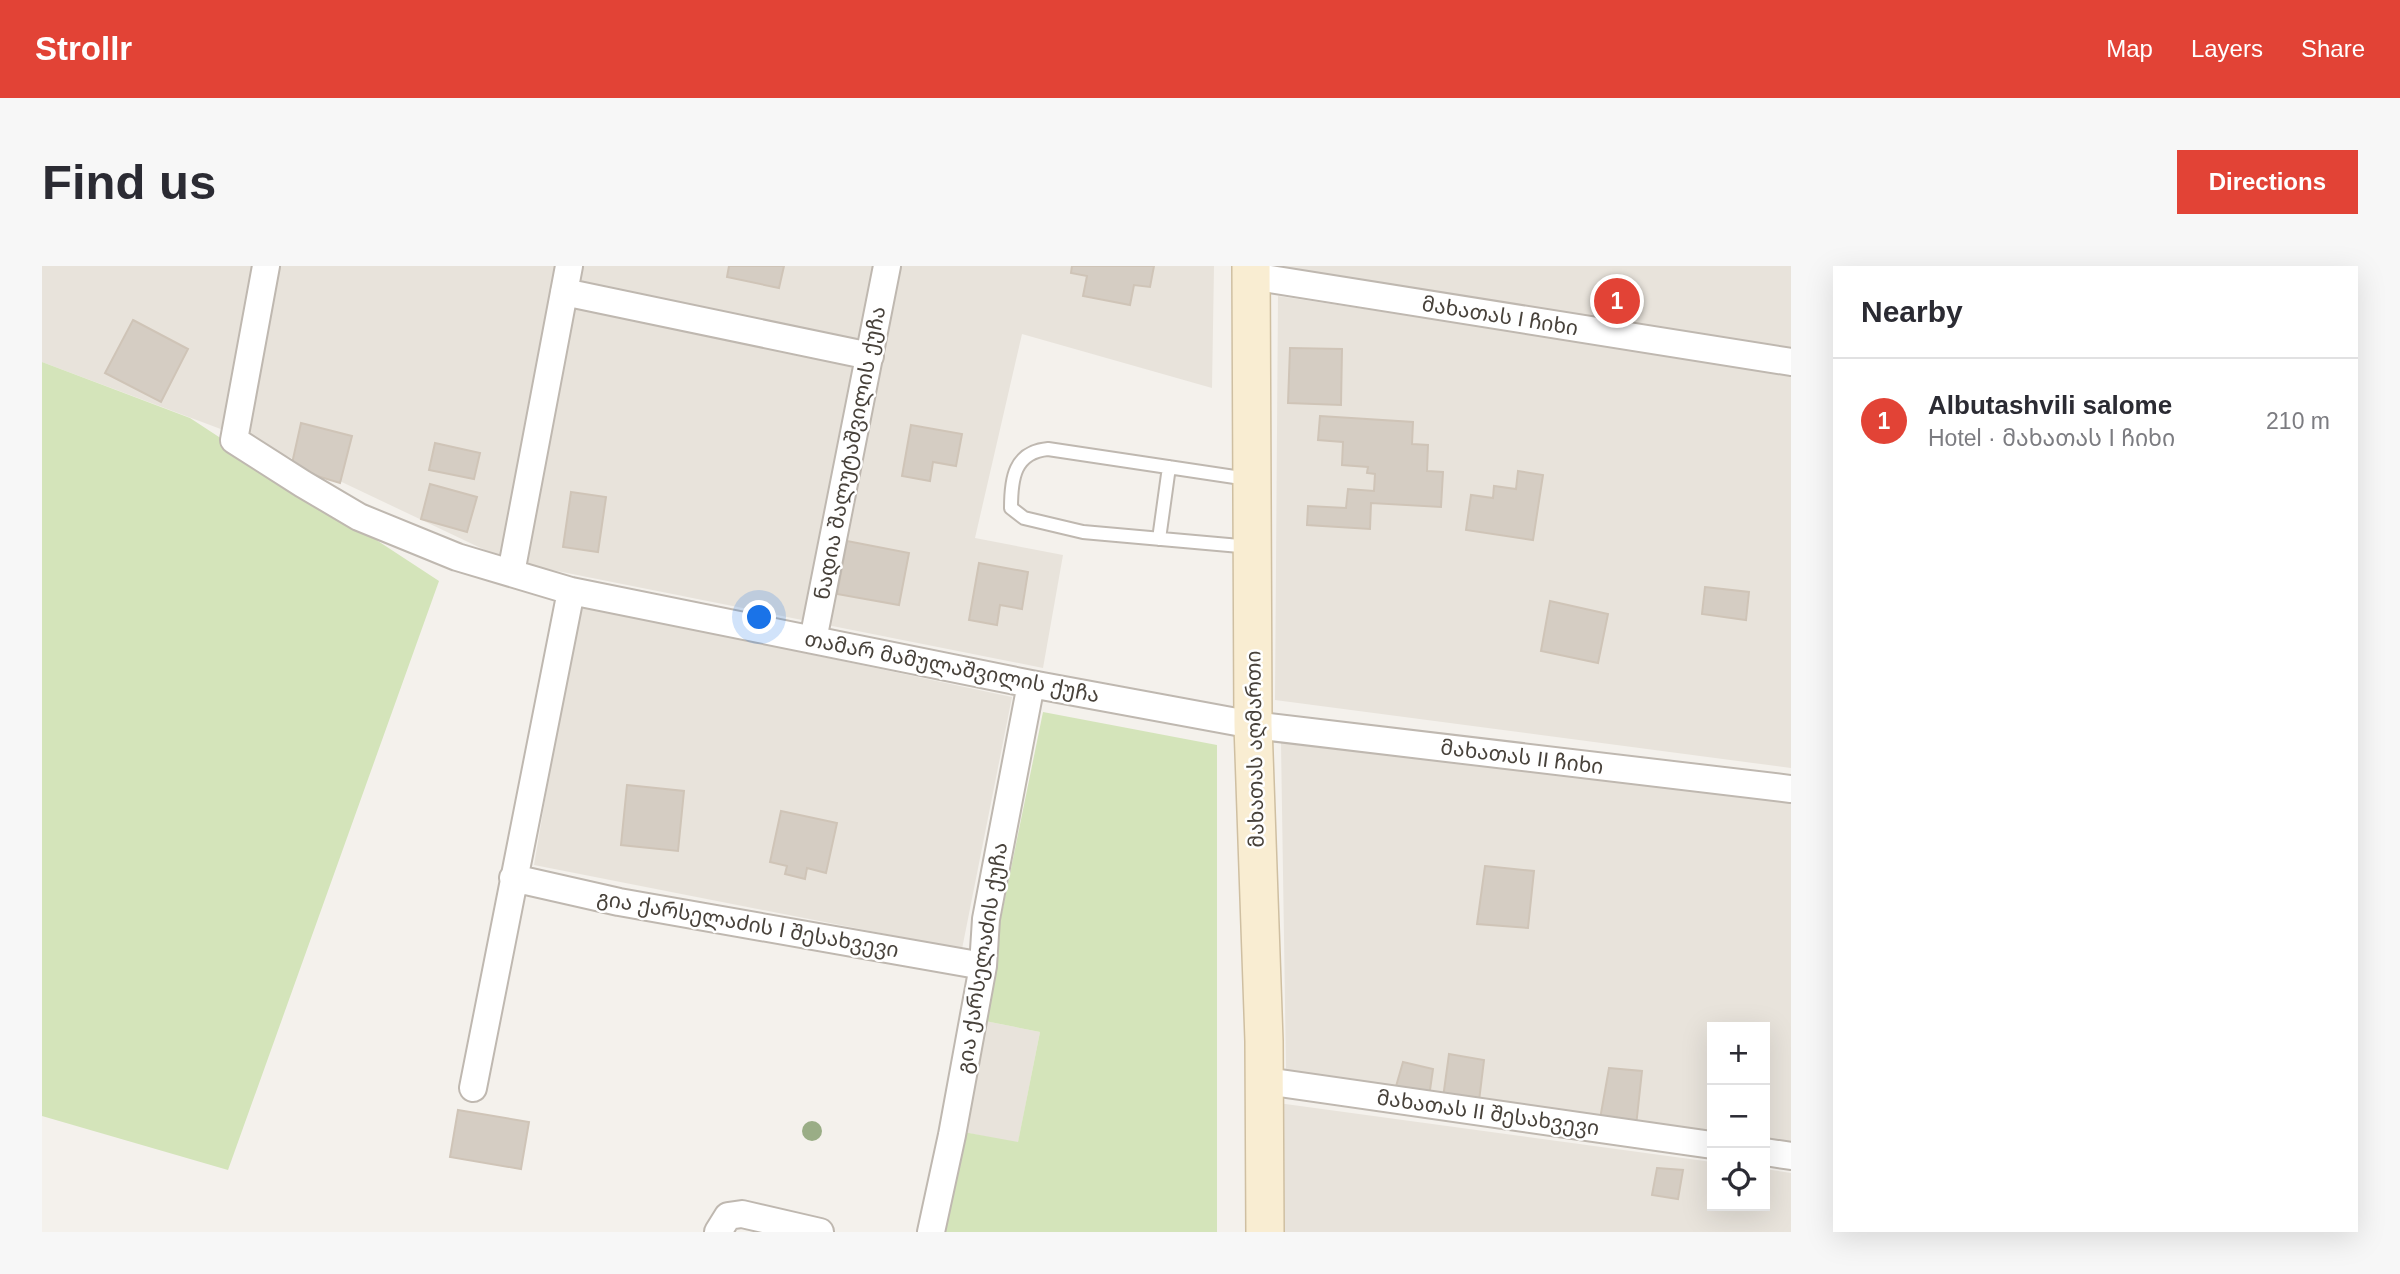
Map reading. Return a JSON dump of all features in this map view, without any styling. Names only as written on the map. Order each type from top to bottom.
[{"type":"main road","name":"მახათას აღმართი","points":[[1251,271],[1253,725],[1265,1082],[1265,1232]]},
{"type":"street","name":"თამარ მამულაშვილის ქუჩა","points":[[267,266],[234,440],[359,517],[457,557],[570,591],[1031,684],[1253,725]]},
{"type":"street","name":"ნადია შალუტაშვილის ქუჩა","points":[[813,640],[887,266]]},
{"type":"street","name":"მახათას I ჩიხი","points":[[1251,271],[1791,362]]},
{"type":"street","points":[[511,573],[567,279],[870,356]]},
{"type":"street","points":[[474,1088],[570,591]]},
{"type":"street","name":"გია ქარსელაძის ქუჩა","points":[[931,1232],[983,966],[986,919],[1031,684]]},
{"type":"street","name":"მახათას II ჩიხი","points":[[1253,725],[1791,789]]},
{"type":"street","name":"გია ქარსელაძის I შესახვევი","points":[[513,878],[619,902],[983,966]]},
{"type":"street","name":"მახათას II შესახვევი","points":[[1265,1082],[1707,1144]]},
{"type":"street","points":[[1770,1153],[1791,1156]]},
{"type":"street","points":[[718,1232],[728,1216],[742,1213],[820,1232]]},
{"type":"lane","points":[[1252,479],[1048,449],[1035,450],[1018,465],[1011,486],[1011,508],[1024,518],[1083,533],[1252,547]]},
{"type":"lane","points":[[1159,539],[1169,467]]},
{"type":"shaded area","points":[[42,266],[1214,266],[1212,388],[1022,334],[975,538],[1063,555],[1043,668],[532,566],[487,551],[266,446],[42,362]]},
{"type":"shaded area","points":[[1277,266],[1791,266],[1791,349],[1277,270]]},
{"type":"shaded area","points":[[1278,296],[1791,373],[1791,768],[1275,700]]},
{"type":"shaded area","points":[[578,605],[1012,697],[962,949],[534,865]]},
{"type":"shaded area","points":[[1281,743],[1791,802],[1791,1145],[1770,1143],[1770,1022],[1707,1022],[1707,1133],[1283,1075],[1286,1068]]},
{"type":"shaded area","points":[[980,1020],[1040,1032],[1018,1143],[958,1131]]},
{"type":"shaded area","points":[[1278,1103],[1707,1161],[1707,1211],[1770,1211],[1770,1170],[1791,1173],[1791,1232],[1280,1232]]},
{"type":"green space","points":[[42,362],[190,418],[439,581],[228,1170],[42,1116]]},
{"type":"green space","points":[[1043,712],[1217,745],[1217,1232],[945,1232],[958,1131],[1018,1142],[1040,1032],[980,1020]]},
{"type":"building","points":[[729,266],[784,266],[779,288],[727,277]]},
{"type":"building","points":[[1072,266],[1154,266],[1150,287],[1134,285],[1130,305],[1083,296],[1087,276],[1071,273]]},
{"type":"building","points":[[133,320],[188,349],[161,402],[105,373]]},
{"type":"building","points":[[1290,348],[1342,349],[1341,405],[1288,403]]},
{"type":"building","points":[[1320,416],[1413,422],[1412,444],[1428,445],[1427,471],[1443,472],[1441,507],[1371,503],[1370,529],[1307,525],[1308,506],[1346,508],[1348,489],[1374,491],[1375,474],[1367,473],[1368,467],[1342,465],[1343,442],[1318,440]]},
{"type":"building","points":[[301,423],[352,436],[340,483],[291,468]]},
{"type":"building","points":[[911,425],[962,434],[956,466],[933,462],[930,481],[902,476]]},
{"type":"building","points":[[435,443],[480,453],[474,479],[429,470]]},
{"type":"building","points":[[1518,471],[1543,475],[1533,540],[1466,530],[1471,495],[1493,498],[1494,486],[1516,489]]},
{"type":"building","points":[[430,484],[477,497],[467,532],[421,519]]},
{"type":"building","points":[[571,492],[606,497],[598,552],[563,547]]},
{"type":"building","points":[[847,541],[909,553],[899,605],[837,594]]},
{"type":"building","points":[[979,563],[1028,572],[1022,609],[1000,605],[997,625],[969,620]]},
{"type":"building","points":[[1705,587],[1749,592],[1746,620],[1702,614]]},
{"type":"building","points":[[1550,601],[1608,614],[1598,663],[1541,651]]},
{"type":"building","points":[[627,785],[684,791],[678,851],[621,845]]},
{"type":"building","points":[[781,811],[837,823],[826,873],[807,868],[805,879],[785,874],[787,866],[770,862]]},
{"type":"building","points":[[1485,866],[1534,871],[1528,928],[1477,924]]},
{"type":"building","points":[[1449,1054],[1484,1060],[1479,1101],[1443,1098]]},
{"type":"building","points":[[1403,1062],[1433,1069],[1429,1097],[1395,1090]]},
{"type":"building","points":[[1609,1068],[1642,1071],[1636,1126],[1600,1119]]},
{"type":"building","points":[[458,1110],[529,1122],[521,1169],[450,1157]]},
{"type":"building","points":[[1657,1168],[1683,1170],[1678,1199],[1652,1195]]},
{"type":"place","name":"Albutashvili salome","points":[[1617,301]]}]
